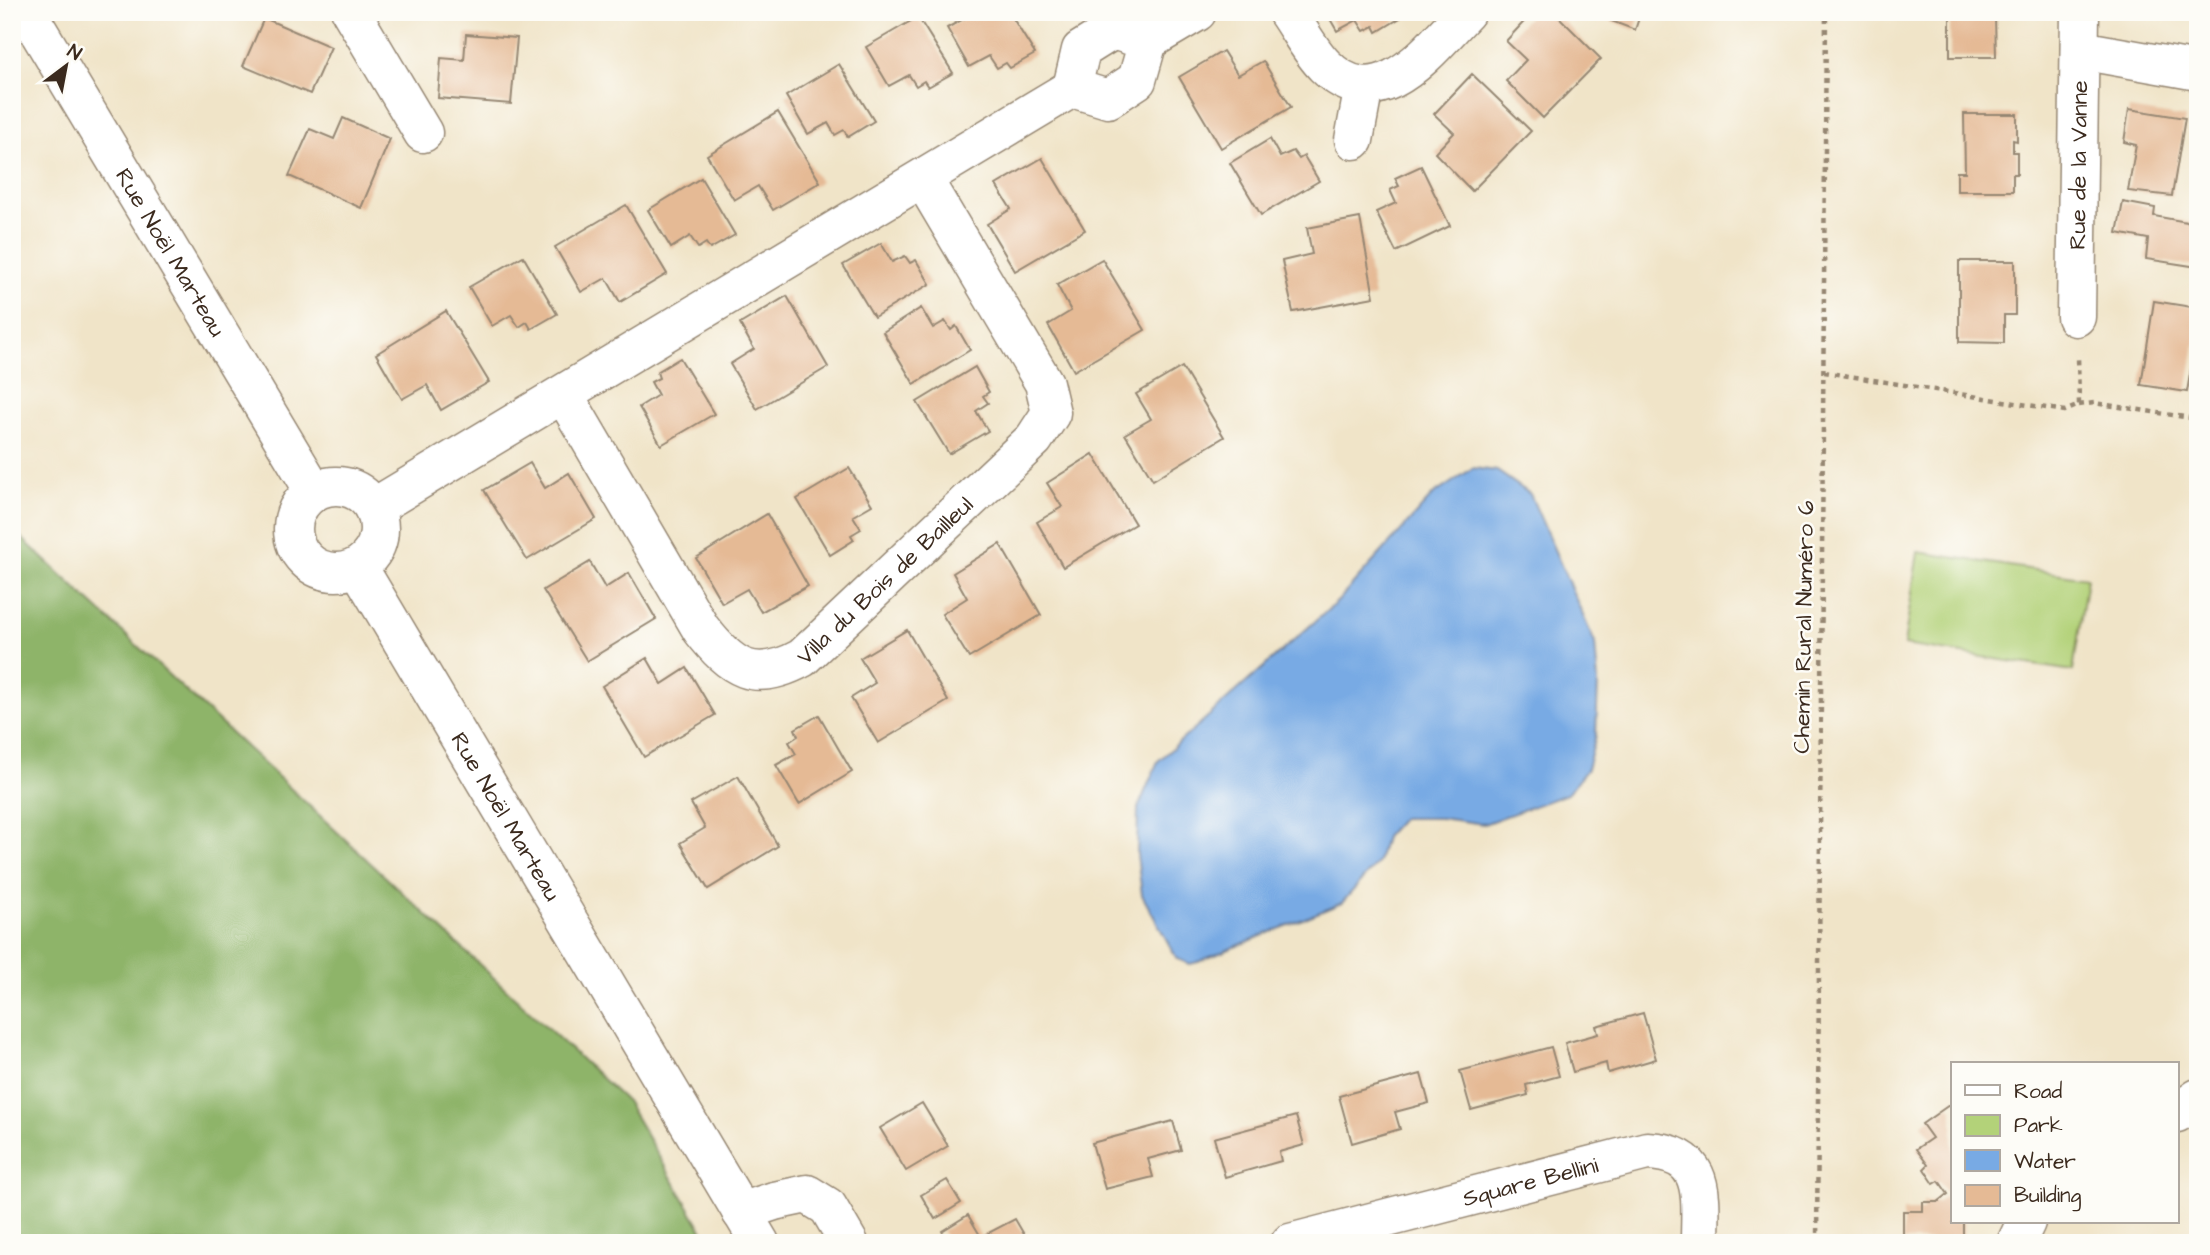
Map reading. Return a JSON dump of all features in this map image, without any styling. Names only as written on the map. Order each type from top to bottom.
[{"type":"street","name":"Rue Noël Marteau","points":[[27,12],[314,491]]},
{"type":"street","points":[[351,12],[423,133]]},
{"type":"street","points":[[373,508],[1072,88],[1081,50],[1113,30],[1148,41],[1197,12]]},
{"type":"street","points":[[1287,12],[1324,65],[1344,80],[1364,86],[1389,82],[1409,70],[1466,12]]},
{"type":"street","name":"Rue de la Vanne","points":[[2076,317],[2080,12]]},
{"type":"street","points":[[2080,50],[2198,71]]},
{"type":"street","points":[[1354,140],[1364,86]]},
{"type":"street","name":"Villa du Bois de Bailleul","points":[[564,395],[701,629],[719,652],[738,666],[760,671],[781,670],[802,658],[1034,439],[1051,413],[1044,383],[923,179]]},
{"type":"street","points":[[338,486],[352,488],[373,508],[379,528],[376,543],[369,557],[358,567],[346,572],[320,569],[308,563],[298,550],[293,537],[293,523],[297,510],[314,491],[338,486]]},
{"type":"street","name":"Rue Noël Marteau","points":[[358,567],[751,1227]]},
{"type":"street","points":[[2178,1112],[2198,1098]]},
{"type":"street","name":"Square Bellini","points":[[1290,1243],[1647,1151],[1667,1152],[1684,1161],[1697,1175],[1700,1187],[1700,1243]]},
{"type":"street","points":[[751,1227],[774,1201],[807,1194],[828,1207],[849,1243]]},
{"type":"street","points":[[2017,1243],[2025,1224]]},
{"type":"path","name":"Chemin Rural Numéro 6","points":[[1817,1243],[1826,12]]},
{"type":"path","points":[[2076,317],[2079,405]]},
{"type":"path","points":[[1824,372],[2065,411],[2094,403],[2198,419]]},
{"type":"green space","points":[[12,529],[626,1101],[710,1243],[12,1243]]},
{"type":"green space","points":[[1918,552],[2087,578],[2073,671],[1904,645]]},
{"type":"water","points":[[1473,468],[1497,471],[1530,494],[1595,643],[1598,682],[1596,735],[1587,769],[1567,794],[1484,824],[1440,818],[1402,818],[1385,837],[1378,862],[1342,903],[1198,962],[1190,964],[1177,959],[1142,895],[1137,855],[1138,808],[1158,761],[1338,601],[1433,495]]},
{"type":"building","points":[[437,12],[437,17],[398,14]]},
{"type":"building","points":[[976,12],[1009,12],[1035,54],[1010,68],[1006,63],[997,68],[989,56],[969,67],[947,28]]},
{"type":"building","points":[[1326,12],[1399,12],[1402,17],[1377,32],[1374,26],[1364,31],[1357,20],[1337,31]]},
{"type":"building","points":[[1533,12],[1554,12],[1601,59],[1543,118],[1506,81],[1526,60],[1506,41]]},
{"type":"building","points":[[1588,12],[1641,12],[1635,30]]},
{"type":"building","points":[[1950,12],[2000,12],[2000,16],[1995,16],[1996,57],[1950,57]]},
{"type":"building","points":[[918,17],[953,73],[928,87],[924,81],[916,86],[909,75],[889,86],[866,47]]},
{"type":"building","points":[[264,18],[331,47],[310,94],[243,66]]},
{"type":"building","points":[[466,34],[517,38],[511,104],[438,98],[441,58],[464,60]]},
{"type":"building","points":[[1223,51],[1238,75],[1263,61],[1291,107],[1221,148],[1179,77]]},
{"type":"building","points":[[839,64],[874,121],[848,137],[844,130],[835,135],[828,123],[808,134],[786,96]]},
{"type":"building","points":[[1472,74],[1531,131],[1472,191],[1435,153],[1454,133],[1434,114]]},
{"type":"building","points":[[2129,109],[2185,118],[2172,196],[2128,191],[2136,145],[2124,142]]},
{"type":"building","points":[[778,112],[820,182],[773,210],[758,186],[734,200],[707,155]]},
{"type":"building","points":[[1964,114],[2017,114],[2017,141],[2013,140],[2013,152],[2017,152],[2017,174],[2013,174],[2013,191],[1957,191],[1957,172],[1965,172]]},
{"type":"building","points":[[343,118],[390,139],[361,208],[289,176],[310,129],[334,139]]},
{"type":"building","points":[[1270,139],[1280,157],[1293,151],[1299,159],[1304,156],[1319,181],[1261,215],[1230,163]]},
{"type":"building","points":[[1042,158],[1085,230],[1015,271],[987,224],[1011,209],[996,185]]},
{"type":"building","points":[[1421,166],[1450,226],[1396,252],[1376,212],[1396,203],[1390,190],[1399,186],[1395,178]]},
{"type":"building","points":[[701,178],[735,235],[710,249],[706,243],[698,248],[690,236],[671,248],[648,210]]},
{"type":"building","points":[[2123,202],[2155,208],[2154,216],[2198,224],[2198,267],[2146,259],[2148,239],[2117,233]]},
{"type":"building","points":[[626,205],[667,274],[620,302],[606,278],[581,292],[555,247]]},
{"type":"building","points":[[1360,218],[1374,297],[1293,312],[1282,261],[1312,254],[1307,228]]},
{"type":"building","points":[[881,243],[892,262],[905,256],[910,263],[916,260],[930,284],[874,317],[843,265]]},
{"type":"building","points":[[523,256],[557,314],[531,329],[527,322],[519,327],[511,315],[492,326],[469,287]]},
{"type":"building","points":[[1102,259],[1145,330],[1074,371],[1048,325],[1071,311],[1057,285]]},
{"type":"building","points":[[1959,261],[2015,261],[2015,315],[2004,315],[2004,343],[1959,342]]},
{"type":"building","points":[[787,296],[828,367],[757,409],[730,364],[754,349],[740,324]]},
{"type":"building","points":[[2154,301],[2198,308],[2198,327],[2187,392],[2141,385]]},
{"type":"building","points":[[921,308],[933,328],[945,321],[951,330],[956,326],[970,350],[914,384],[883,332]]},
{"type":"building","points":[[446,311],[489,382],[441,410],[427,385],[402,399],[376,354]]},
{"type":"building","points":[[680,358],[714,414],[661,445],[639,407],[658,395],[651,382],[659,378],[657,372]]},
{"type":"building","points":[[975,367],[989,392],[983,396],[988,403],[976,411],[988,431],[949,454],[917,402]]},
{"type":"building","points":[[1182,367],[1224,437],[1153,480],[1125,434],[1151,419],[1136,394]]},
{"type":"building","points":[[1093,454],[1135,524],[1063,567],[1037,522],[1062,507],[1047,483]]},
{"type":"building","points":[[530,463],[545,488],[569,473],[596,519],[527,560],[484,490]]},
{"type":"building","points":[[849,468],[872,505],[853,516],[861,529],[851,535],[854,540],[830,555],[797,499]]},
{"type":"building","points":[[767,514],[808,586],[761,612],[747,589],[722,603],[696,558]]},
{"type":"building","points":[[1000,544],[1041,615],[969,658],[942,614],[967,598],[953,573]]},
{"type":"building","points":[[590,562],[605,588],[629,573],[656,619],[587,661],[543,590]]},
{"type":"building","points":[[907,630],[948,701],[878,743],[851,698],[875,683],[860,658]]},
{"type":"building","points":[[647,658],[662,684],[687,668],[715,715],[644,757],[602,686]]},
{"type":"building","points":[[819,715],[852,772],[799,804],[776,765],[796,754],[789,742],[798,736],[795,729]]},
{"type":"building","points":[[738,776],[778,846],[708,889],[680,843],[705,828],[691,803]]},
{"type":"building","points":[[1643,1013],[1656,1059],[1608,1073],[1606,1063],[1573,1072],[1565,1043],[1598,1034],[1596,1026]]},
{"type":"building","points":[[1551,1047],[1559,1076],[1526,1085],[1528,1095],[1471,1110],[1460,1071]]},
{"type":"building","points":[[1421,1074],[1429,1103],[1395,1112],[1400,1129],[1352,1143],[1339,1096]]},
{"type":"building","points":[[922,1103],[948,1146],[906,1171],[880,1128]]},
{"type":"building","points":[[1949,1105],[1951,1108],[1951,1224],[1963,1224],[1963,1241],[1903,1241],[1903,1211],[1923,1211],[1923,1202],[1938,1202],[1948,1194],[1939,1181],[1934,1184],[1924,1169],[1928,1165],[1916,1149],[1932,1138],[1922,1124]]},
{"type":"building","points":[[1296,1116],[1304,1145],[1279,1152],[1281,1161],[1225,1177],[1214,1138]]},
{"type":"building","points":[[1173,1121],[1181,1150],[1148,1159],[1153,1177],[1105,1189],[1092,1143]]},
{"type":"building","points":[[947,1180],[961,1203],[935,1219],[921,1195]]},
{"type":"building","points":[[968,1215],[981,1237],[1015,1219],[1029,1243],[949,1243],[942,1231]]}]
